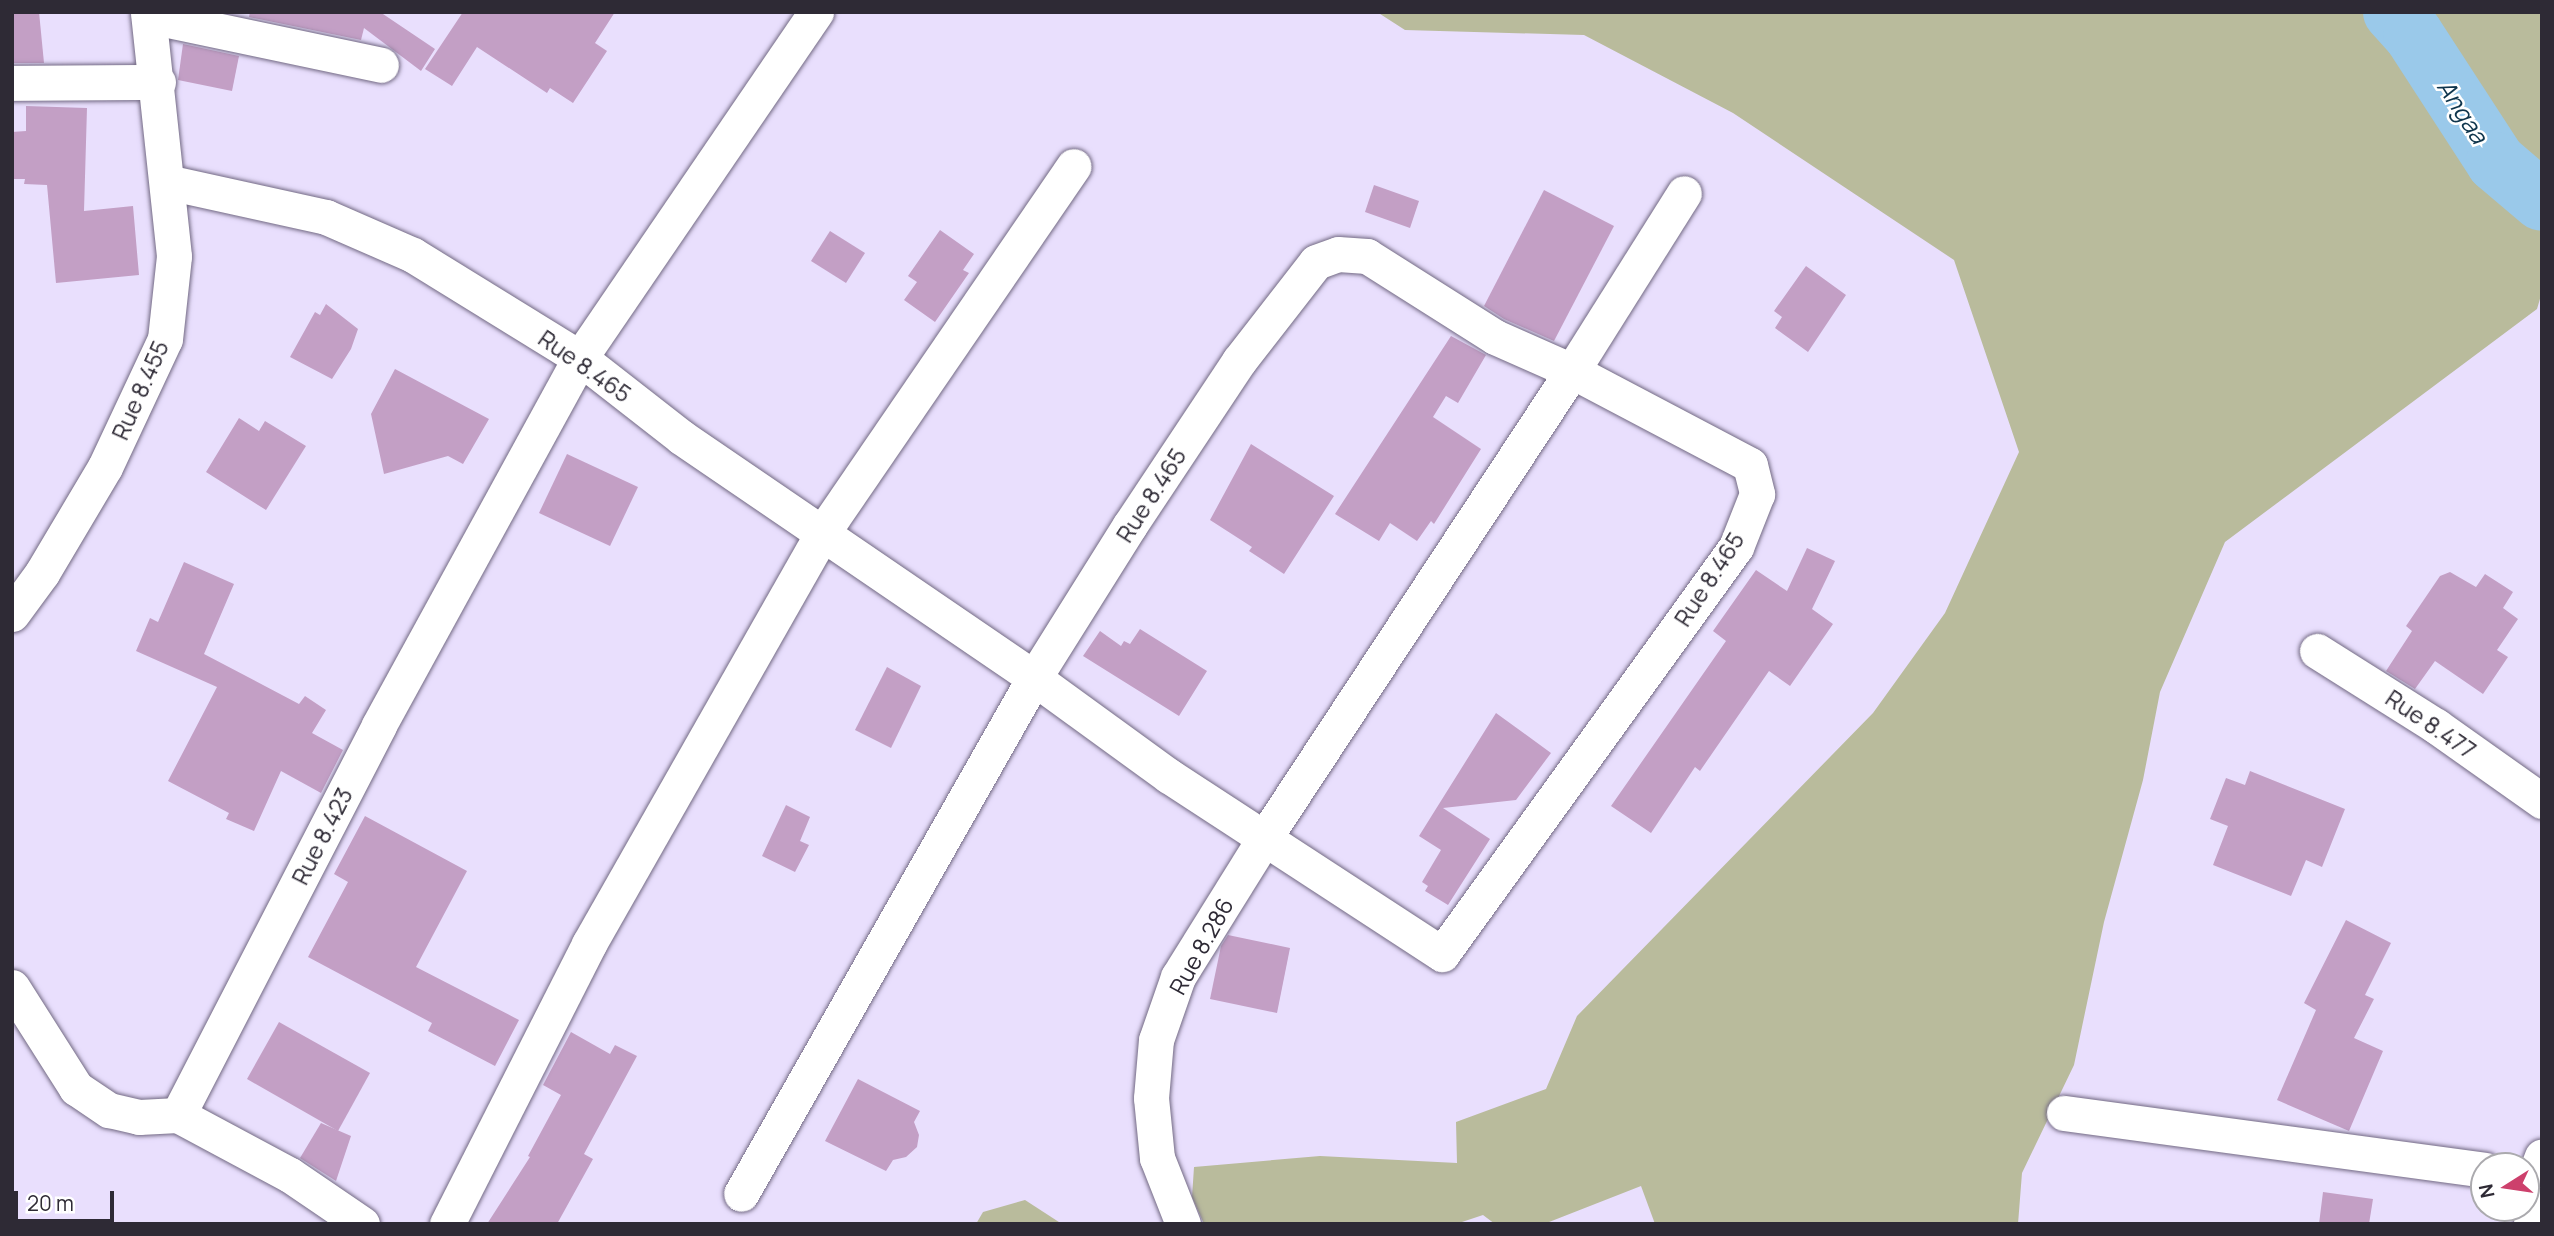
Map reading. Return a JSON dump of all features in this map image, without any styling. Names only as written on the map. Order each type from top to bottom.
[{"type":"street","name":"Rue 8.423","points":[[178,1115],[379,725],[580,358],[816,12]]},
{"type":"street","points":[[149,14],[381,65]]},
{"type":"street","name":"Rue 8.455","points":[[12,614],[42,573],[105,467],[165,339],[174,256],[149,14]]},
{"type":"street","points":[[12,83],[158,82]]},
{"type":"street","points":[[447,1224],[589,944],[821,535],[1074,166]]},
{"type":"street","name":"Rue 8.465","points":[[167,182],[326,217],[413,255],[580,358],[681,437],[821,535],[1034,678],[1170,776],[1443,954],[1737,547],[1757,494],[1750,465],[1572,371],[1495,337],[1367,256],[1338,254],[1316,262],[1232,372],[1130,525],[1034,678]]},
{"type":"street","name":"Rue 8.286","points":[[1183,1224],[1157,1158],[1151,1098],[1156,1040],[1178,977],[1265,837],[1572,371],[1684,193]]},
{"type":"street","name":"Rue 8.477","points":[[2317,651],[2437,726],[2542,801]]},
{"type":"street","points":[[741,1194],[1034,678]]},
{"type":"street","points":[[12,987],[76,1088],[109,1110],[139,1117],[178,1115],[290,1175],[362,1224]]},
{"type":"street","points":[[2064,1113],[2470,1168]]},
{"type":"green space","points":[[1377,12],[2542,12],[2542,292],[2537,309],[2225,542],[2160,692],[2143,780],[2104,922],[2074,1065],[2022,1173],[2018,1224],[1655,1224],[1641,1186],[1544,1224],[1495,1224],[1483,1215],[1456,1224],[1204,1224],[1192,1197],[1194,1167],[1320,1156],[1457,1163],[1456,1122],[1546,1089],[1577,1016],[1873,713],[1945,613],[2019,452],[1954,260],[1733,113],[1584,35],[1405,30]]},
{"type":"green space","points":[[1025,1200],[1062,1224],[976,1224],[983,1212]]},
{"type":"building","points":[[12,12],[39,12],[44,63],[12,63]]},
{"type":"building","points":[[250,12],[380,12],[435,49],[421,71],[364,28],[361,40],[249,17]]},
{"type":"building","points":[[463,12],[615,12],[595,43],[607,51],[573,103],[550,88],[547,93],[477,47],[452,86],[425,69]]},
{"type":"building","points":[[183,44],[239,56],[232,91],[178,80]]},
{"type":"building","points":[[26,106],[87,108],[84,211],[133,206],[139,275],[56,283],[47,185],[24,184],[25,179],[12,179],[12,132],[26,131]]},
{"type":"building","points":[[1374,185],[1419,201],[1410,228],[1365,212]]},
{"type":"building","points":[[1544,190],[1614,226],[1554,341],[1504,319],[1484,306]]},
{"type":"building","points":[[940,230],[974,254],[963,270],[969,273],[935,322],[904,300],[917,282],[908,276]]},
{"type":"building","points":[[830,231],[865,253],[846,283],[811,261]]},
{"type":"building","points":[[1806,266],[1846,295],[1808,352],[1775,328],[1782,317],[1774,311]]},
{"type":"building","points":[[326,304],[358,329],[351,349],[332,379],[290,357],[315,312],[320,315]]},
{"type":"building","points":[[1451,336],[1486,355],[1458,403],[1446,396],[1433,417],[1481,449],[1434,524],[1431,521],[1417,541],[1390,523],[1379,541],[1335,514]]},
{"type":"building","points":[[395,369],[489,419],[463,464],[448,456],[384,474],[371,414]]},
{"type":"building","points":[[239,418],[259,431],[265,421],[306,446],[266,510],[206,472]]},
{"type":"building","points":[[1251,444],[1334,496],[1284,574],[1249,551],[1252,547],[1210,520]]},
{"type":"building","points":[[567,454],[638,487],[610,546],[539,513]]},
{"type":"building","points":[[1807,548],[1835,561],[1812,609],[1833,624],[1790,686],[1769,671],[1700,771],[1695,767],[1651,833],[1611,806],[1726,641],[1713,631],[1756,570],[1787,591]]},
{"type":"building","points":[[184,562],[234,584],[204,654],[299,704],[305,696],[326,710],[312,733],[343,750],[321,793],[281,771],[254,831],[226,819],[229,813],[168,781],[217,687],[136,651],[150,618],[158,622]]},
{"type":"building","points":[[2450,572],[2476,587],[2485,574],[2513,592],[2503,608],[2518,619],[2497,650],[2508,657],[2483,694],[2435,661],[2415,689],[2386,671],[2412,631],[2406,626],[2440,576]]},
{"type":"building","points":[[1140,629],[1207,671],[1179,716],[1083,656],[1100,631],[1121,646],[1124,641],[1130,644]]},
{"type":"building","points":[[887,667],[921,686],[891,748],[855,730]]},
{"type":"building","points":[[1496,713],[1551,753],[1516,800],[1443,808],[1490,839],[1448,905],[1425,891],[1428,886],[1422,882],[1441,850],[1419,836]]},
{"type":"building","points":[[2250,771],[2345,809],[2322,867],[2306,860],[2291,896],[2213,865],[2228,826],[2210,819],[2226,778],[2245,785]]},
{"type":"building","points":[[786,805],[810,817],[800,841],[809,845],[795,872],[762,856]]},
{"type":"building","points":[[365,816],[467,871],[416,967],[519,1020],[495,1066],[428,1031],[432,1023],[308,957],[348,882],[334,874]]},
{"type":"building","points":[[2346,920],[2391,943],[2365,995],[2374,999],[2354,1038],[2383,1051],[2349,1131],[2277,1100],[2316,1010],[2304,1003]]},
{"type":"building","points":[[1228,935],[1290,948],[1277,1013],[1210,999],[1221,946]]},
{"type":"building","points":[[279,1022],[370,1073],[338,1131],[247,1079]]},
{"type":"building","points":[[571,1032],[610,1054],[615,1045],[637,1056],[584,1154],[593,1159],[557,1224],[487,1224],[530,1157],[528,1156],[561,1095],[543,1085]]},
{"type":"building","points":[[858,1079],[920,1111],[914,1122],[919,1135],[917,1147],[906,1157],[893,1160],[886,1171],[825,1141]]},
{"type":"building","points":[[321,1123],[351,1136],[336,1181],[300,1158]]},
{"type":"building","points":[[2323,1192],[2373,1199],[2369,1224],[2319,1224]]},
{"type":"waterway","name":"Angaa","points":[[2393,12],[2413,34],[2496,162],[2542,201]]}]
